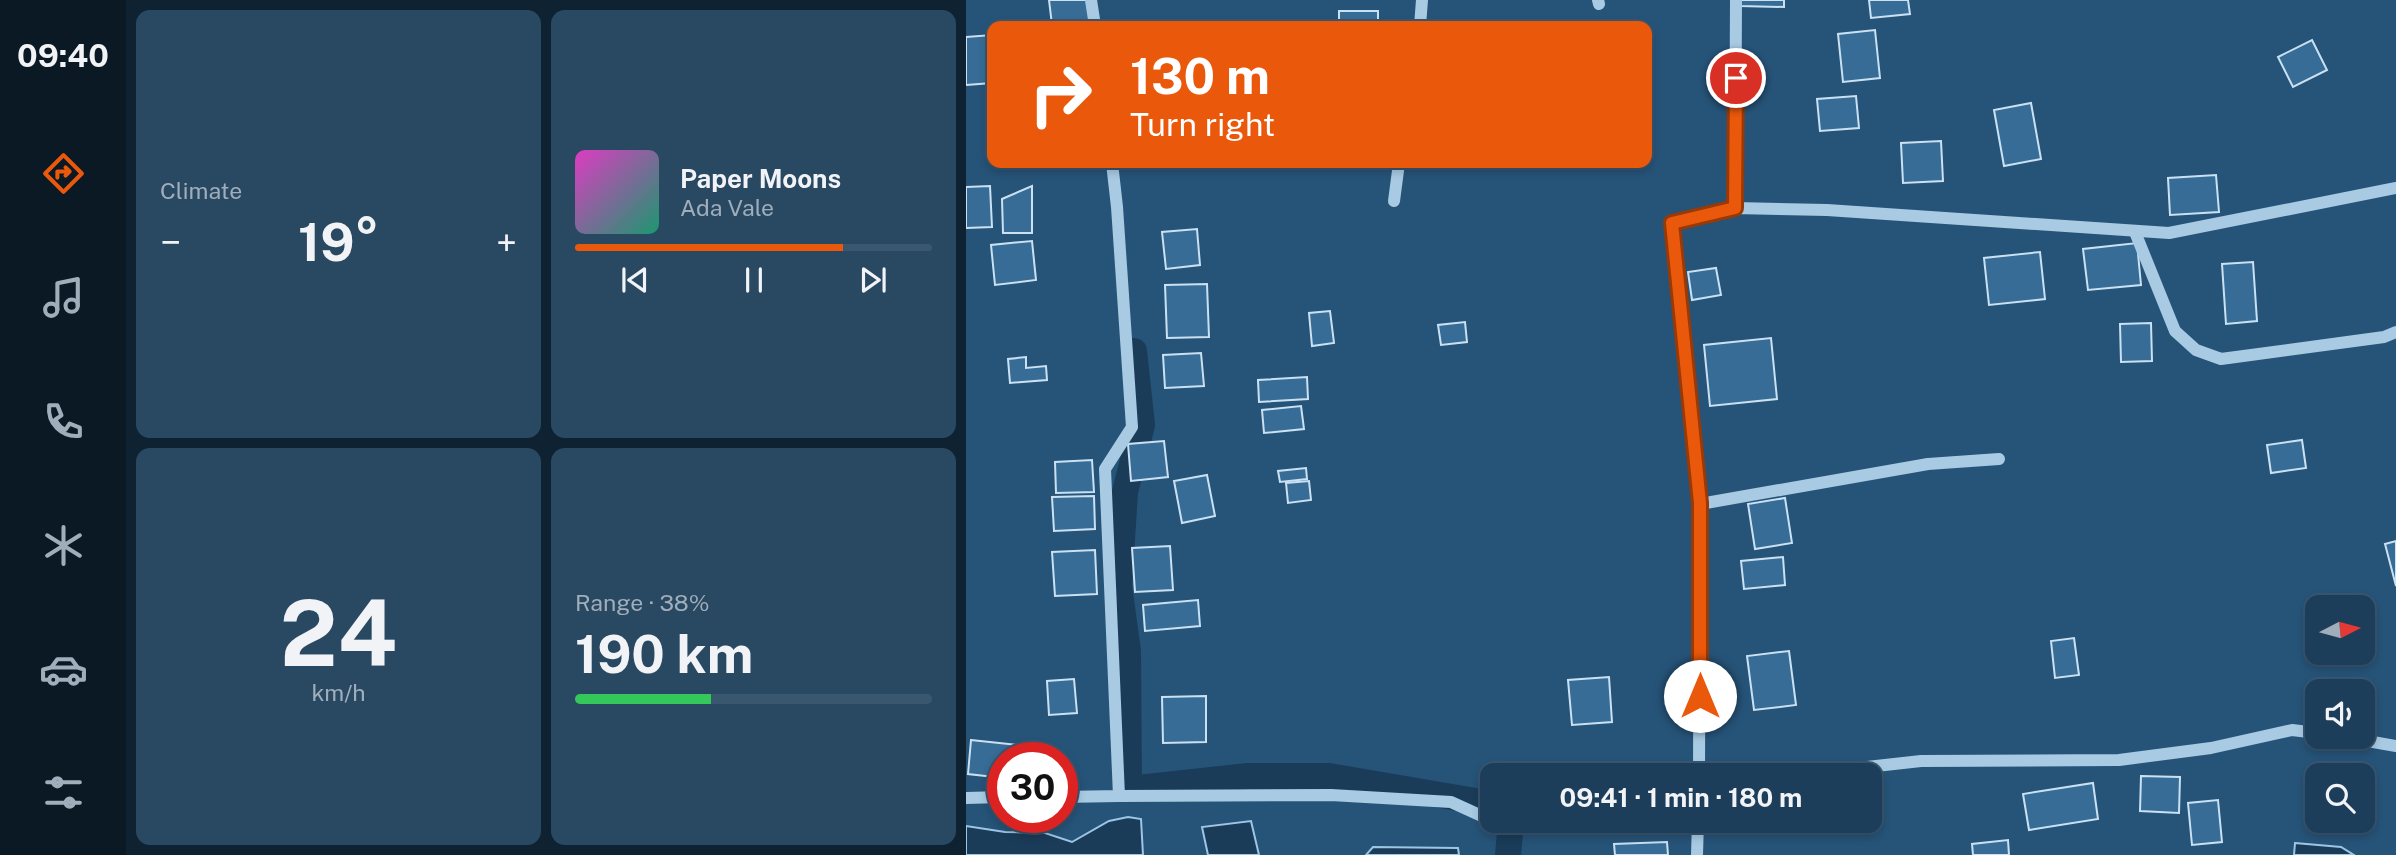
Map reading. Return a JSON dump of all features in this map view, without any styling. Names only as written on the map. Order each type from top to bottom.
[{"type":"street","points":[[1091,0],[1094,21]]},
{"type":"street","points":[[1420,21],[1422,0]]},
{"type":"street","points":[[1735,208],[1736,0]]},
{"type":"street","points":[[1113,168],[1132,427],[1105,469],[1119,796]]},
{"type":"street","points":[[1394,201],[1398,168]]},
{"type":"street","points":[[1699,763],[1700,503],[1672,223],[1735,208],[1827,210],[2169,233],[2396,188]]},
{"type":"street","points":[[2135,232],[2175,331],[2196,350],[2221,359],[2384,337],[2396,332]]},
{"type":"street","points":[[1700,503],[1928,464],[1999,459]]},
{"type":"street","points":[[1882,765],[1921,761],[2119,760],[2211,748],[2292,730],[2305,732]]},
{"type":"street","points":[[2375,742],[2396,746]]},
{"type":"street","points":[[1078,797],[1331,795],[1451,802],[1480,815]]},
{"type":"street","points":[[966,798],[987,797]]},
{"type":"street","points":[[1697,855],[1698,833]]},
{"type":"water","points":[[1128,817],[1141,819],[1143,855],[966,855],[966,826],[987,829],[987,833],[1045,833],[1072,842],[1109,821]]},
{"type":"water","points":[[1251,821],[1259,855],[1208,855],[1202,827]]},
{"type":"water","points":[[2295,843],[2341,847],[2354,855],[2294,855]]},
{"type":"water","points":[[1373,847],[1458,848],[1459,855],[1366,855]]},
{"type":"building","points":[[1049,0],[1088,0],[1090,21],[1052,21]]},
{"type":"building","points":[[1740,0],[1784,0],[1784,7],[1740,6]]},
{"type":"building","points":[[1869,0],[1908,0],[1910,14],[1871,18]]},
{"type":"building","points":[[1339,11],[1378,11],[1378,21],[1339,21]]},
{"type":"building","points":[[1875,30],[1880,78],[1843,82],[1838,34]]},
{"type":"building","points":[[987,35],[987,83],[966,85],[966,37]]},
{"type":"building","points":[[2312,40],[2327,70],[2293,87],[2278,57]]},
{"type":"building","points":[[1856,96],[1859,128],[1820,131],[1817,99]]},
{"type":"building","points":[[2031,103],[2041,159],[2004,166],[1994,110]]},
{"type":"building","points":[[1941,141],[1943,181],[1903,183],[1901,143]]},
{"type":"building","points":[[2216,175],[2219,212],[2170,215],[2168,178]]},
{"type":"building","points":[[990,186],[992,227],[966,228],[966,187]]},
{"type":"building","points":[[1032,186],[1032,233],[1003,233],[1002,199]]},
{"type":"building","points":[[1197,229],[1200,265],[1166,269],[1162,232]]},
{"type":"building","points":[[1032,241],[1036,280],[995,285],[991,245]]},
{"type":"building","points":[[2137,243],[2141,285],[2088,290],[2083,249]]},
{"type":"building","points":[[2040,252],[2045,299],[1989,305],[1984,258]]},
{"type":"building","points":[[2253,262],[2257,321],[2226,324],[2222,264]]},
{"type":"building","points":[[1716,268],[1721,295],[1692,300],[1688,272]]},
{"type":"building","points":[[1207,284],[1209,337],[1167,338],[1165,285]]},
{"type":"building","points":[[1330,311],[1334,343],[1312,346],[1309,313]]},
{"type":"building","points":[[1465,322],[1467,342],[1441,345],[1438,325]]},
{"type":"building","points":[[2151,323],[2152,361],[2121,362],[2120,324]]},
{"type":"building","points":[[1771,338],[1777,399],[1710,406],[1704,345]]},
{"type":"building","points":[[1201,353],[1204,386],[1165,388],[1163,355]]},
{"type":"building","points":[[1026,357],[1026,368],[1046,366],[1047,380],[1010,383],[1008,359]]},
{"type":"building","points":[[1307,377],[1308,399],[1259,402],[1258,380]]},
{"type":"building","points":[[1301,406],[1304,429],[1264,433],[1262,410]]},
{"type":"building","points":[[2302,440],[2306,468],[2271,473],[2267,445]]},
{"type":"building","points":[[1164,441],[1168,477],[1131,481],[1128,444]]},
{"type":"building","points":[[1092,460],[1094,492],[1056,493],[1055,462]]},
{"type":"building","points":[[1306,468],[1307,479],[1280,482],[1278,471]]},
{"type":"building","points":[[1207,475],[1215,516],[1182,523],[1174,481]]},
{"type":"building","points":[[1309,481],[1311,500],[1288,503],[1286,483]]},
{"type":"building","points":[[1094,496],[1095,529],[1054,531],[1052,497]]},
{"type":"building","points":[[1785,498],[1792,543],[1755,549],[1748,504]]},
{"type":"building","points":[[2396,541],[2396,586],[2385,544]]},
{"type":"building","points":[[1170,546],[1173,590],[1135,592],[1132,548]]},
{"type":"building","points":[[1095,550],[1097,594],[1055,596],[1052,552]]},
{"type":"building","points":[[1783,557],[1785,585],[1744,589],[1741,561]]},
{"type":"building","points":[[1198,600],[1200,626],[1145,631],[1143,605]]},
{"type":"building","points":[[2074,638],[2079,675],[2055,678],[2051,641]]},
{"type":"building","points":[[1789,651],[1796,705],[1754,710],[1747,656]]},
{"type":"building","points":[[1609,677],[1612,722],[1572,725],[1568,680]]},
{"type":"building","points":[[1074,679],[1077,713],[1049,715],[1047,681]]},
{"type":"building","points":[[1206,696],[1206,742],[1163,743],[1162,697]]},
{"type":"building","points":[[971,740],[990,742],[987,742],[987,776],[968,774]]},
{"type":"building","points":[[2141,776],[2180,777],[2179,813],[2140,811]]},
{"type":"building","points":[[2093,783],[2098,819],[2029,830],[2023,794]]},
{"type":"building","points":[[2218,800],[2222,842],[2192,845],[2188,803]]},
{"type":"building","points":[[2008,840],[2009,855],[1973,855],[1972,844]]},
{"type":"building","points":[[1667,842],[1668,855],[1615,855],[1614,844]]},
{"type":"waterway","points":[[1134,351],[1142,425],[1125,492],[1119,586],[1128,651],[1129,789],[1248,776],[1329,776],[1480,802]]},
{"type":"waterway","points":[[1508,855],[1510,833]]},
{"type":"route","points":[[1700,696],[1700,503],[1672,223],[1735,208],[1736,78]]}]
